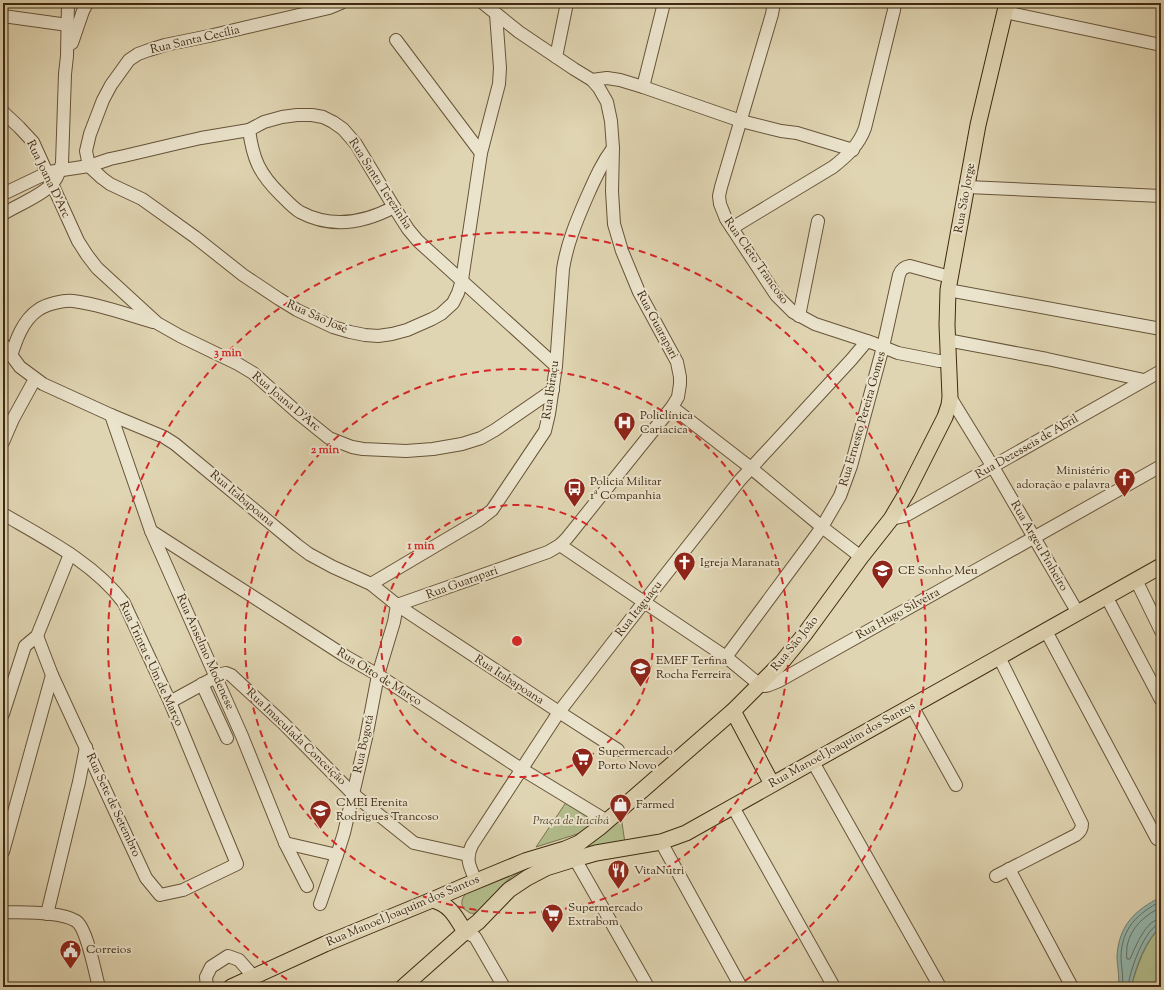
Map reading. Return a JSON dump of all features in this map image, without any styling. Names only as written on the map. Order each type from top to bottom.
[{"type":"main road","name":"Rua São Jorge","points":[[950,397],[947,340],[949,283],[978,125],[1006,8]]},
{"type":"main road","name":"Rua São João","points":[[579,843],[592,834],[733,710],[760,685],[800,640],[891,519],[907,492],[945,417],[950,397]]},
{"type":"main road","name":"Rua Manoel Joaquim dos Santos","points":[[403,987],[470,928],[509,890],[526,878],[546,868],[596,853],[661,842],[686,833],[1161,566]]},
{"type":"main road","points":[[733,710],[772,784]]},
{"type":"main road","name":"Rua Manoel Joaquim dos Santos","points":[[231,987],[325,944],[476,881],[525,861],[565,849],[579,843]]},
{"type":"main road","points":[[462,887],[458,900],[460,910],[470,928]]},
{"type":"main road","points":[[432,900],[441,902],[470,928]]},
{"type":"street","points":[[3,214],[43,192],[52,184],[60,170],[62,163],[68,3]]},
{"type":"street","points":[[67,56],[87,3]]},
{"type":"street","name":"Rua Santa Cecília","points":[[89,166],[86,151],[90,134],[103,100],[111,85],[130,60],[149,50],[165,45],[329,8],[341,3]]},
{"type":"street","name":"Rua Guarapari","points":[[397,605],[548,552],[560,545],[672,407],[678,397],[680,384],[677,362],[674,354],[639,292],[622,251],[614,224],[612,190],[613,148],[611,121],[606,102],[599,88],[592,80],[514,28],[483,3]]},
{"type":"street","points":[[556,57],[567,3]]},
{"type":"street","points":[[643,87],[664,3]]},
{"type":"street","name":"Rua Cleto Trancoso","points":[[774,3],[719,196],[722,211],[776,295],[787,307],[799,316],[815,324],[867,341],[903,355],[949,361]]},
{"type":"street","points":[[732,228],[833,167],[853,150],[865,128],[895,3]]},
{"type":"street","points":[[1006,8],[1161,45]]},
{"type":"street","name":"Rua São José","points":[[89,166],[110,184],[142,199],[151,205],[196,237],[243,276],[297,310],[332,327],[365,335],[378,336],[407,330],[441,314],[453,303],[462,280],[481,153],[499,84],[500,68],[496,14]]},
{"type":"street","points":[[3,16],[68,25]]},
{"type":"street","points":[[396,40],[481,153]]},
{"type":"street","points":[[592,80],[612,78],[643,87],[740,122],[797,133],[853,150]]},
{"type":"street","name":"Rua Joana D'Arc","points":[[3,112],[33,142],[78,241],[97,268],[157,323],[253,373],[329,438],[339,443],[363,449],[406,451],[433,449],[462,444],[481,438],[495,430],[553,390]]},
{"type":"street","name":"Rua Santa Terezinha","points":[[3,194],[47,172],[89,166],[110,159],[187,141],[249,130],[264,122],[282,117],[297,115],[323,117],[343,129],[356,144],[408,229],[418,241],[556,366]]},
{"type":"street","points":[[249,130],[254,159],[261,172],[268,182],[299,211],[319,219],[340,222],[368,219],[394,207]]},
{"type":"street","name":"Rua Ibiraçu","points":[[371,584],[479,520],[492,510],[545,431],[556,366],[565,257],[574,225],[591,186],[601,165],[613,148]]},
{"type":"street","points":[[967,187],[1161,196]]},
{"type":"street","points":[[799,316],[818,221]]},
{"type":"street","name":"Rua Ernesto Pereira Gomes","points":[[726,657],[822,527],[840,496],[851,466],[883,347],[901,270],[906,266],[910,266],[949,283]]},
{"type":"street","points":[[949,283],[1161,329]]},
{"type":"street","points":[[11,356],[17,338],[31,316],[39,309],[60,302],[72,301],[86,304],[157,323]]},
{"type":"street","points":[[947,340],[1047,358],[1144,380]]},
{"type":"street","name":"Rua Itaguaçu","points":[[468,855],[472,845],[559,712],[644,602],[735,486],[848,364],[867,341]]},
{"type":"street","name":"Rua Itabapoana","points":[[3,344],[20,367],[35,379],[54,390],[164,437],[175,444],[309,554],[333,567],[371,584],[397,605],[618,750]]},
{"type":"street","name":"Rua Dezesseis de Abril","points":[[891,519],[905,516],[1161,371]]},
{"type":"street","points":[[3,442],[13,419],[35,379]]},
{"type":"street","name":"Rua Argeu Pinheiro","points":[[950,397],[993,467],[1078,613]]},
{"type":"street","points":[[672,407],[751,468],[861,558]]},
{"type":"street","name":"Rua Anselmo Modenese","points":[[111,415],[151,531],[242,736],[285,842],[307,886]]},
{"type":"street","name":"Rua Hugo Silveira","points":[[760,685],[766,686],[779,681],[1161,466]]},
{"type":"street","name":"Rua Trinta e Um de Março","points":[[3,514],[70,554],[108,584],[124,603],[170,702],[237,864]]},
{"type":"street","name":"Rua Oito de Março","points":[[151,531],[339,652],[607,821]]},
{"type":"street","points":[[560,545],[726,657],[760,685]]},
{"type":"street","points":[[3,714],[25,646],[37,636],[70,554]]},
{"type":"street","points":[[1136,580],[1161,631]]},
{"type":"street","points":[[1106,596],[1161,700]]},
{"type":"street","name":"Rua Bogotá","points":[[320,904],[344,833],[378,676],[394,622],[397,605]]},
{"type":"street","points":[[1046,631],[1157,839]]},
{"type":"street","name":"Rua Sete de Setembro","points":[[37,636],[52,675],[146,878],[160,895],[183,890],[237,864]]},
{"type":"street","points":[[996,876],[1076,835],[1082,828],[1082,824],[999,657]]},
{"type":"street","name":"Rua Imaculada Conceição","points":[[216,676],[226,673],[242,684],[353,794],[414,843],[468,855]]},
{"type":"street","points":[[3,852],[52,675]]},
{"type":"street","points":[[170,702],[216,676]]},
{"type":"street","points":[[202,684],[227,738]]},
{"type":"street","points":[[912,706],[956,786]]},
{"type":"street","points":[[47,914],[86,747]]},
{"type":"street","points":[[813,762],[940,987]]},
{"type":"street","points":[[733,807],[834,987]]},
{"type":"street","points":[[285,842],[337,855]]},
{"type":"street","points":[[661,842],[741,987]]},
{"type":"street","points":[[468,855],[469,864],[476,881]]},
{"type":"street","points":[[575,859],[642,984]]},
{"type":"street","points":[[1009,869],[1072,987]]},
{"type":"street","points":[[3,912],[47,914],[67,917],[77,922],[87,942],[99,987]]},
{"type":"street","points":[[470,928],[504,987]]},
{"type":"street","points":[[207,987],[206,977],[211,967],[228,956],[239,960],[254,976]]},
{"type":"green space","name":"Praça de Itacibá","points":[[567,801],[594,819],[595,822],[590,830],[536,847]]},
{"type":"green space","points":[[621,816],[625,843],[534,866],[520,872],[508,880],[479,912],[470,913],[464,909],[462,901],[466,893]]},
{"type":"green space","points":[[1161,926],[1161,987],[1131,987],[1139,962],[1146,947]]},
{"type":"water","points":[[1161,897],[1161,926],[1150,939],[1142,954],[1131,987],[1118,987],[1118,945],[1125,927],[1143,907]]},
{"type":"place","name":"Policlínica Cariacica","points":[[624,442]]},
{"type":"place","name":"Ministério adoração e palavra","points":[[1125,498]]},
{"type":"place","name":"Policia Militar 1ª Companhia","points":[[575,508]]},
{"type":"place","name":"Igreja Maranata","points":[[684,582]]},
{"type":"place","name":"CE Sonho Meu","points":[[882,590]]},
{"type":"place","name":"EMEF Terfina Rocha Ferreira","points":[[640,688]]},
{"type":"place","name":"Supermercado Porto Novo","points":[[583,778]]},
{"type":"place","name":"Farmed","points":[[620,824]]},
{"type":"place","name":"CMEI Erenita Rodrigues Trancoso","points":[[321,830]]},
{"type":"place","name":"VitaNutri","points":[[619,890]]},
{"type":"place","name":"Supermercado Extrabom","points":[[553,934]]},
{"type":"place","name":"Correios","points":[[70,970]]}]
